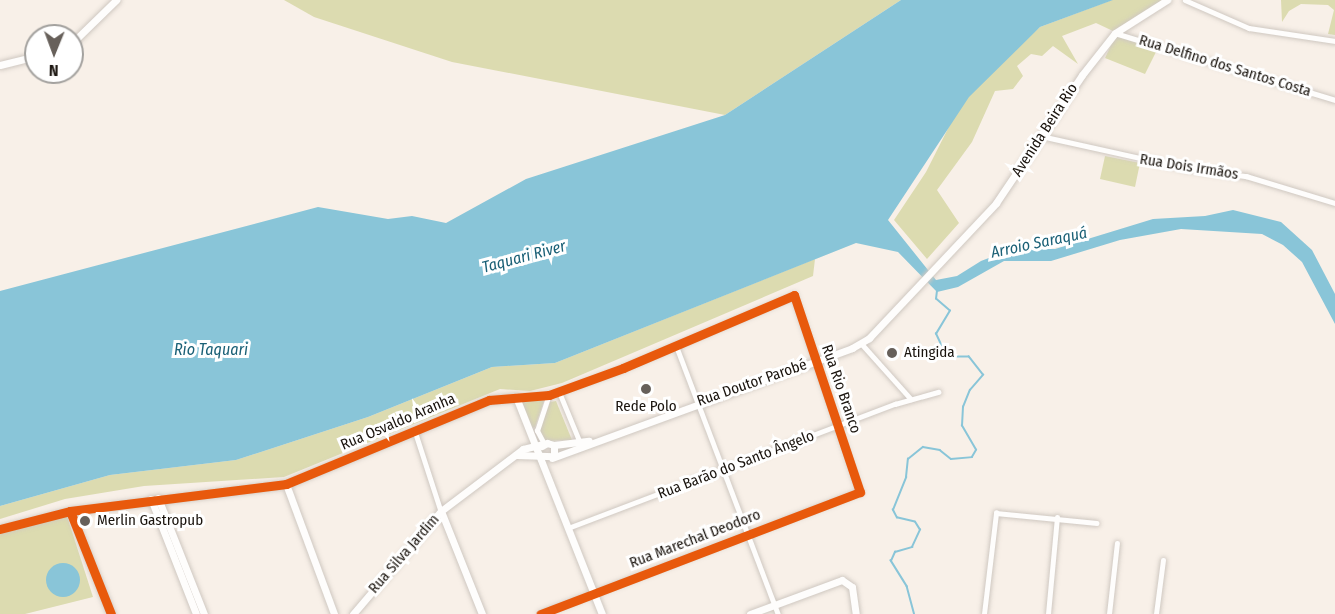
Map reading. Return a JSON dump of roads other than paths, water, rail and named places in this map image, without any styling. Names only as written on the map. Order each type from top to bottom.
[{"type":"main road","points":[[84,31],[116,0]]},
{"type":"main road","name":"Avenida Beira Rio","points":[[920,284],[996,203],[1115,33],[1167,0]]},
{"type":"main road","points":[[0,65],[24,59]]},
{"type":"main road","name":"Rua Doutor Parobé","points":[[551,458],[861,343],[920,284]]},
{"type":"main road","points":[[516,397],[533,445],[602,614]]},
{"type":"main road","name":"Rua Osvaldo Aranha","points":[[0,529],[70,511],[155,498],[286,484],[489,400],[516,397]]},
{"type":"main road","name":"Rua Doutor Parobé","points":[[544,444],[598,441]]},
{"type":"main road","points":[[539,455],[544,444]]},
{"type":"main road","name":"Rua Silva Jardim","points":[[353,614],[441,511],[517,455],[533,445],[544,444]]},
{"type":"main road","points":[[546,476],[551,458],[556,452],[554,445]]},
{"type":"main road","points":[[517,455],[539,455],[551,458]]},
{"type":"main road","points":[[286,484],[334,614]]},
{"type":"main road","points":[[155,498],[204,614]]},
{"type":"main road","points":[[70,511],[111,614]]},
{"type":"main road","points":[[441,511],[482,614]]},
{"type":"main road","points":[[170,536],[196,614]]},
{"type":"main road","points":[[750,614],[842,580],[852,587],[856,614]]},
{"type":"street","points":[[1185,0],[1249,28],[1335,41]]},
{"type":"street","name":"Rua Delfino dos Santos Costa","points":[[1115,33],[1335,100]]},
{"type":"street","name":"Rua Dois Irmãos","points":[[1041,136],[1174,165],[1246,176],[1335,203]]},
{"type":"street","name":"Rua Osvaldo Aranha","points":[[516,397],[549,395],[794,295]]},
{"type":"street","name":"Rua Rio Branco","points":[[794,295],[860,492]]},
{"type":"street","points":[[861,343],[911,399]]},
{"type":"street","points":[[676,345],[778,614]]},
{"type":"street","points":[[559,391],[580,442]]},
{"type":"street","name":"Rua Barão do Santo Ângelo","points":[[568,528],[911,399],[938,392]]},
{"type":"street","points":[[544,444],[537,431],[549,395]]},
{"type":"street","points":[[415,431],[441,511]]},
{"type":"street","name":"Rua Marechal Deodoro","points":[[541,614],[860,492]]},
{"type":"street","points":[[984,614],[996,513],[1057,517],[1096,523]]},
{"type":"street","points":[[1048,614],[1057,517]]},
{"type":"street","points":[[1109,614],[1117,543]]},
{"type":"street","points":[[1156,614],[1163,560]]},
{"type":"water","name":"Rio Taquari","points":[[901,0],[1113,0],[1040,27],[969,97],[888,220],[936,280],[957,276],[981,261],[1012,249],[1055,249],[1153,219],[1205,216],[1233,210],[1281,222],[1312,250],[1335,294],[1335,324],[1302,262],[1283,245],[1262,234],[1181,229],[1120,240],[1051,261],[1004,261],[958,287],[937,292],[898,252],[856,243],[555,363],[492,367],[368,417],[236,460],[110,475],[0,506],[0,291],[318,207],[388,219],[412,216],[446,223],[526,179],[725,115]]},
{"type":"water","points":[[63,563],[75,568],[80,580],[75,592],[63,597],[51,592],[46,580],[51,568]]},
{"type":"waterway","points":[[914,614],[907,587],[891,561],[895,552],[912,547],[920,530],[915,522],[897,518],[893,510],[906,477],[908,459],[923,447],[940,450],[951,459],[972,457],[976,450],[962,426],[963,407],[970,390],[983,375],[969,357],[951,357],[944,351],[936,334],[950,311],[936,299],[937,291]]},
{"type":"place","name":"Atingida","points":[[892,353]]},
{"type":"place","name":"Rede Polo","points":[[646,389]]},
{"type":"place","name":"Merlin Gastropub","points":[[85,521]]},
{"type":"water label","name":"Arroio Saraquá","points":[[1039,243]]},
{"type":"water label","name":"Taquari River","points":[[524,257]]}]
